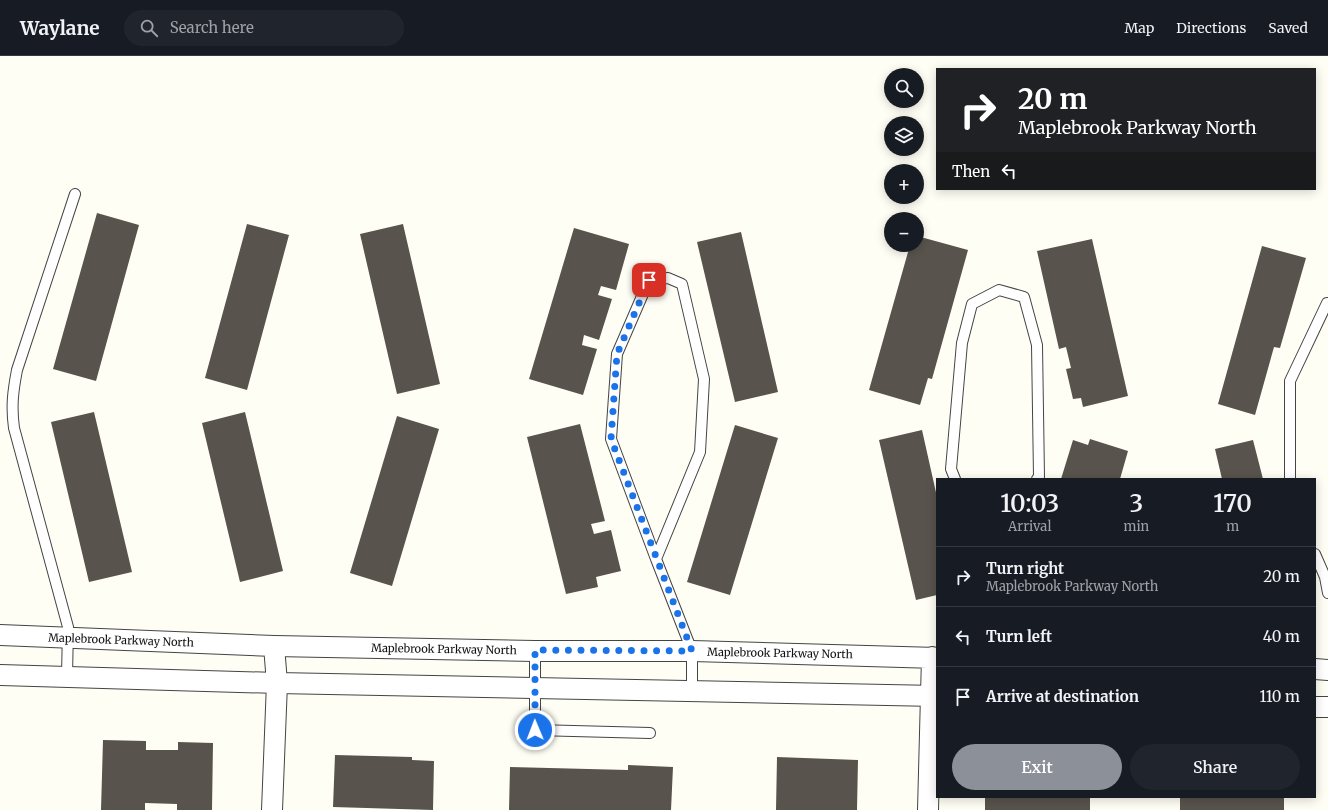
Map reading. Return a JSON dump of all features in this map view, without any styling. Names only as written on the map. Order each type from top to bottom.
[{"type":"street","name":"Maplebrook Parkway North","points":[[0,635],[274,646],[692,651],[934,658]]},
{"type":"street","points":[[272,810],[277,683],[274,646]]},
{"type":"street","points":[[928,810],[934,696],[934,658]]},
{"type":"street","points":[[1316,669],[1328,670]]},
{"type":"street","points":[[0,675],[277,683],[934,696]]},
{"type":"street","points":[[1316,707],[1328,707]]},
{"type":"lane","points":[[67,676],[68,627],[14,428],[12,410],[13,390],[17,370],[75,194]]},
{"type":"lane","points":[[656,559],[700,452],[704,379],[682,284],[668,278],[649,280],[617,354],[611,439],[656,559],[692,651],[692,691]]},
{"type":"lane","points":[[955,478],[951,469],[962,343],[972,304],[999,290],[1024,297],[1037,345],[1038,478]]},
{"type":"lane","points":[[1290,478],[1290,381],[1328,303]]},
{"type":"lane","points":[[1316,556],[1326,575],[1328,593]]},
{"type":"lane","points":[[535,650],[535,730],[650,733]]},
{"type":"building","points":[[97,213],[139,225],[96,381],[53,369]]},
{"type":"building","points":[[247,224],[289,235],[247,390],[205,378]]},
{"type":"building","points":[[403,224],[440,384],[397,394],[360,234]]},
{"type":"building","points":[[574,228],[629,244],[616,290],[601,286],[598,295],[612,299],[599,340],[584,335],[582,345],[597,349],[583,395],[529,379]]},
{"type":"building","points":[[741,232],[778,392],[735,402],[697,242]]},
{"type":"building","points":[[924,238],[968,250],[932,379],[928,378],[920,405],[869,390],[908,252],[924,252]]},
{"type":"building","points":[[1092,239],[1128,396],[1083,407],[1081,398],[1073,399],[1066,369],[1071,368],[1066,347],[1059,349],[1037,251]]},
{"type":"building","points":[[1262,246],[1306,258],[1280,348],[1274,347],[1255,415],[1218,404]]},
{"type":"building","points":[[94,412],[132,572],[89,582],[51,422]]},
{"type":"building","points":[[245,412],[283,571],[240,582],[202,423]]},
{"type":"building","points":[[397,416],[439,429],[392,586],[350,573]]},
{"type":"building","points":[[580,424],[605,521],[591,524],[594,534],[611,530],[621,571],[596,577],[598,587],[566,594],[527,437]]},
{"type":"building","points":[[735,425],[778,438],[730,595],[687,582]]},
{"type":"building","points":[[922,430],[936,493],[936,595],[916,600],[879,440]]},
{"type":"building","points":[[1090,439],[1128,451],[1120,478],[1061,478],[1073,440],[1088,445]]},
{"type":"building","points":[[1253,440],[1263,478],[1222,478],[1215,449]]},
{"type":"building","points":[[103,740],[146,741],[146,750],[178,750],[178,742],[213,743],[212,810],[177,810],[177,804],[145,803],[145,810],[101,810]]},
{"type":"building","points":[[335,755],[412,757],[412,760],[434,761],[433,810],[333,807]]},
{"type":"building","points":[[777,757],[858,760],[857,810],[776,810]]},
{"type":"building","points":[[628,765],[673,767],[671,810],[509,810],[510,767],[628,770]]},
{"type":"building","points":[[985,798],[1090,798],[1090,810],[985,810]]},
{"type":"building","points":[[1180,798],[1284,798],[1284,810],[1180,810]]},
{"type":"route","points":[[535,730],[535,650],[692,651],[611,439],[617,354],[649,280]]}]
